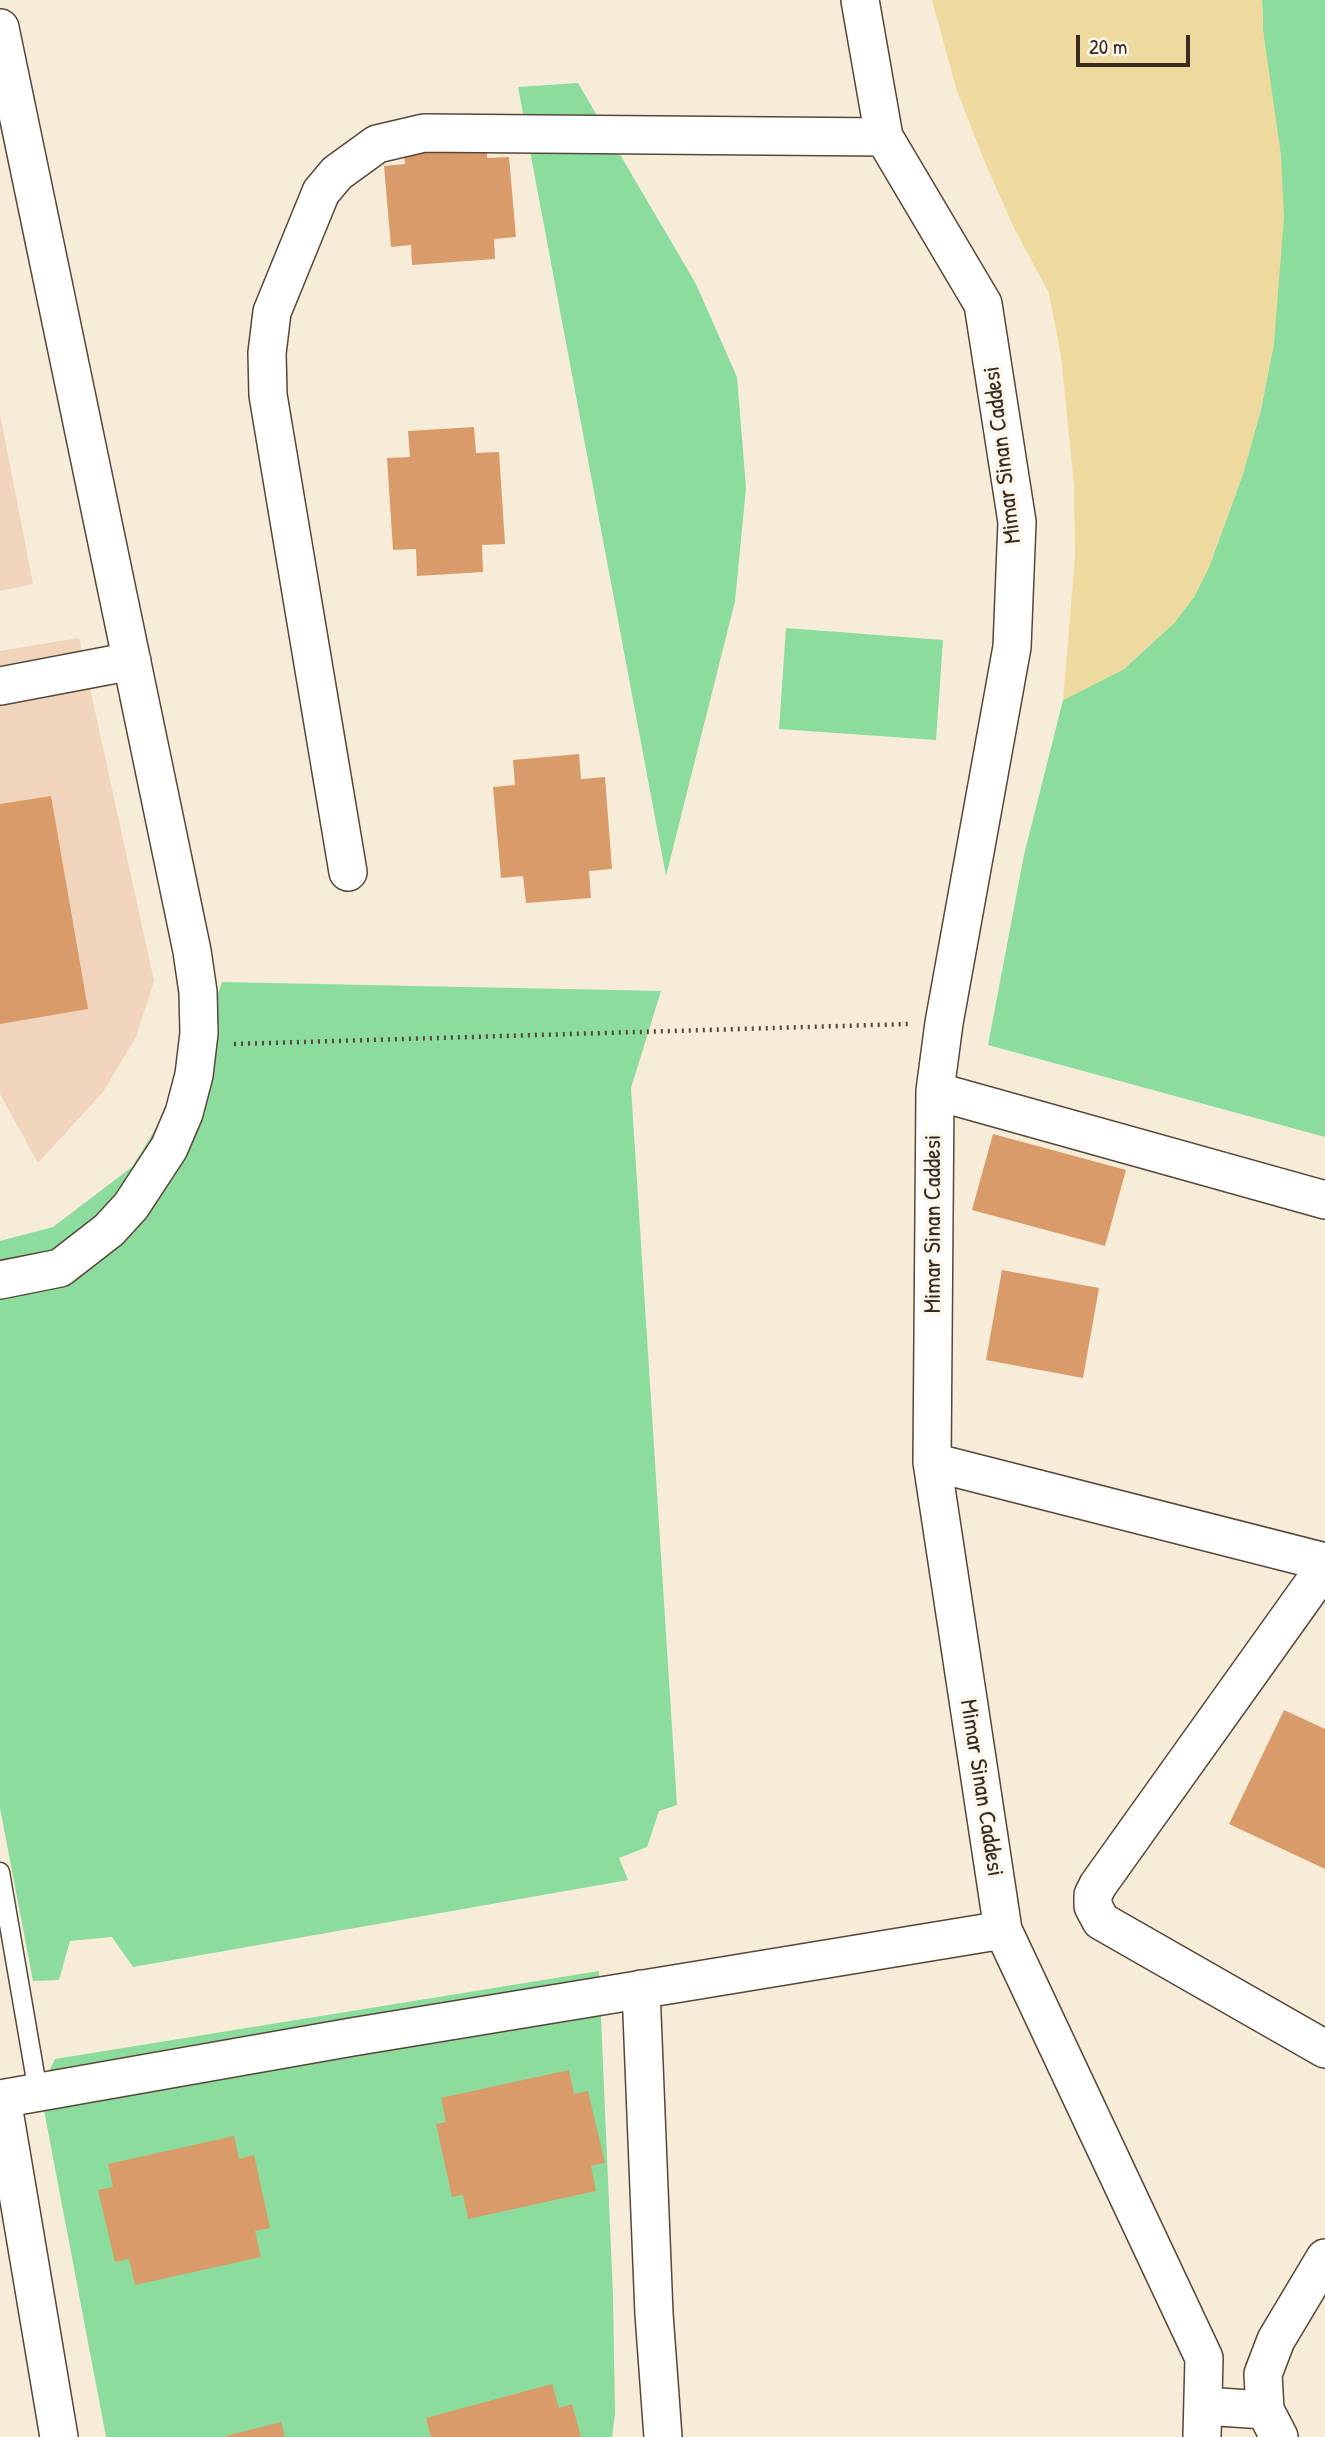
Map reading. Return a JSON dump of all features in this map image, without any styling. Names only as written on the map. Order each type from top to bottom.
[{"type":"street","name":"Mimar Sinan Caddesi","points":[[860,0],[884,137],[983,304],[1017,522],[1012,648],[944,1023],[935,1091],[932,1462],[1003,1930],[1204,2358],[1202,2422]]},
{"type":"street","points":[[0,28],[192,951],[198,992],[197,1045],[184,1113],[169,1148],[131,1206],[86,1250],[60,1268],[0,1280]]},
{"type":"street","points":[[348,872],[268,395],[267,353],[272,312],[321,192],[346,165],[377,145],[424,133],[884,137]]},
{"type":"street","points":[[0,686],[132,661]]},
{"type":"street","points":[[935,1091],[1325,1200]]},
{"type":"street","points":[[932,1462],[1325,1562]]},
{"type":"street","points":[[1325,1567],[1098,1885],[1093,1895],[1093,1906],[1101,1921],[1108,1926],[1325,2049]]},
{"type":"street","points":[[59,2437],[1,2099],[1003,1930]]},
{"type":"street","points":[[641,1989],[654,2314],[663,2437]]},
{"type":"street","points":[[1202,2422],[1272,2423],[1263,2383],[1268,2356],[1325,2258]]},
{"type":"lane","points":[[0,1872],[38,2092]]},
{"type":"path","points":[[197,1045],[944,1023]]},
{"type":"shaded area","points":[[0,414],[33,584],[0,591]]},
{"type":"shaded area","points":[[79,638],[154,981],[136,1037],[103,1092],[38,1163],[0,1094],[0,651]]},
{"type":"green space","points":[[1262,0],[1325,0],[1325,1137],[988,1045],[1024,855],[1063,700],[1124,669],[1174,623],[1194,597],[1209,567],[1243,474],[1261,409],[1274,343]]},
{"type":"green space","points":[[578,83],[696,284],[737,377],[746,488],[735,601],[666,876],[518,87]]},
{"type":"green space","points":[[786,628],[943,640],[936,740],[779,729]]},
{"type":"green space","points":[[222,982],[661,991],[631,1088],[677,1805],[659,1811],[647,1847],[619,1858],[628,1880],[133,1967],[112,1937],[70,1941],[59,1980],[33,1981],[0,1808],[0,1241],[53,1227],[132,1167],[190,1073]]},
{"type":"green space","points":[[599,1971],[613,2296],[615,2414],[612,2437],[106,2437],[40,2089],[55,2059]]},
{"type":"sand","points":[[932,0],[1262,0],[1263,30],[1281,155],[1284,217],[1274,343],[1261,409],[1243,474],[1209,567],[1194,597],[1174,623],[1124,669],[1063,700],[1075,557],[1074,485],[1061,356],[1049,293],[1014,228],[984,160],[957,91]]},
{"type":"building","points":[[486,138],[487,158],[509,157],[516,237],[494,239],[495,259],[412,265],[411,245],[391,247],[384,166],[405,164],[403,145]]},
{"type":"building","points":[[474,427],[476,453],[499,452],[505,544],[482,545],[483,572],[417,576],[416,549],[393,550],[387,458],[410,457],[408,431]]},
{"type":"building","points":[[579,754],[581,779],[605,777],[612,869],[589,871],[591,898],[526,903],[523,876],[501,878],[493,787],[515,785],[513,760]]},
{"type":"building","points":[[51,796],[88,1009],[0,1024],[0,804]]},
{"type":"building","points":[[993,1134],[1126,1170],[1105,1246],[972,1210]]},
{"type":"building","points":[[1002,1270],[1099,1288],[1083,1378],[986,1360]]},
{"type":"building","points":[[1284,1710],[1325,1729],[1325,1869],[1229,1824]]},
{"type":"building","points":[[569,2070],[574,2094],[588,2091],[605,2163],[591,2166],[596,2191],[468,2219],[463,2195],[452,2197],[436,2124],[446,2122],[441,2098]]},
{"type":"building","points":[[234,2136],[239,2159],[254,2155],[270,2228],[255,2231],[261,2257],[135,2285],[129,2259],[115,2262],[98,2190],[113,2187],[108,2164]]},
{"type":"building","points":[[552,2384],[559,2408],[572,2404],[581,2437],[431,2437],[426,2418]]},
{"type":"building","points":[[281,2422],[285,2437],[226,2437],[226,2436]]}]
